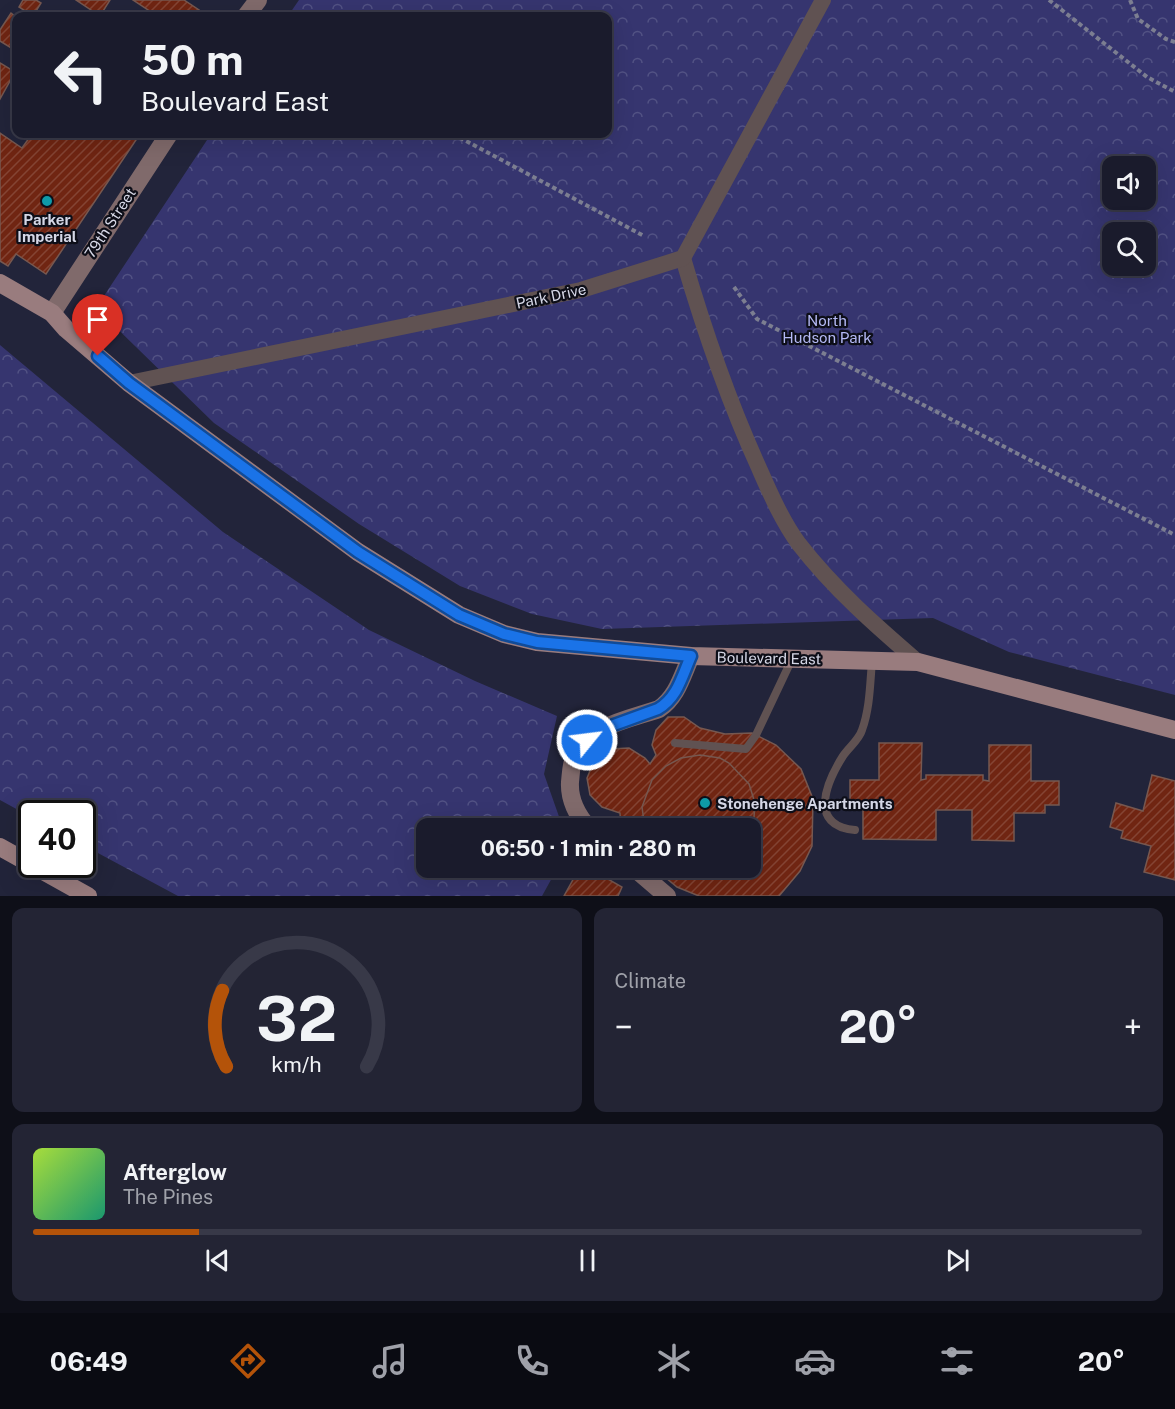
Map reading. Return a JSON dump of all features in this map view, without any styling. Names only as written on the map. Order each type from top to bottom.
[{"type":"main road","name":"Boulevard East","points":[[0,283],[52,313],[66,329],[129,383],[358,552],[459,615],[504,634],[537,642],[691,656],[918,662],[1175,730]]},
{"type":"main road","points":[[0,847],[83,895]]},
{"type":"street","points":[[823,0],[683,258],[705,333],[728,395],[775,503],[798,542],[828,579],[918,662]]},
{"type":"street","name":"79th Street","points":[[52,313],[166,138]]},
{"type":"street","name":"Park Drive","points":[[129,383],[581,290],[683,258]]},
{"type":"street","points":[[580,818],[570,788],[575,755],[587,740],[600,730],[666,704],[673,698],[691,656]]},
{"type":"street","points":[[646,878],[667,896]]},
{"type":"lane","points":[[675,743],[746,749],[759,730],[792,659]]},
{"type":"lane","points":[[855,830],[844,829],[832,824],[825,810],[826,793],[843,757],[862,732],[869,706],[872,661]]},
{"type":"path","points":[[1048,0],[1147,77],[1175,92]]},
{"type":"path","points":[[1130,0],[1138,19],[1166,39],[1175,42]]},
{"type":"path","points":[[460,138],[644,236]]},
{"type":"path","points":[[734,287],[757,319],[1175,535]]},
{"type":"green space","name":"North Hudson Park","points":[[299,0],[1175,0],[1175,695],[1009,652],[933,618],[602,629],[532,614],[460,586],[359,524],[214,423],[96,308],[208,138],[612,138],[612,12],[291,12]]},
{"type":"green space","points":[[0,345],[223,532],[369,630],[475,681],[557,716],[544,774],[559,818],[416,818],[416,878],[552,878],[542,896],[178,896],[96,852],[96,800],[18,800],[18,810],[0,800]]},
{"type":"building","points":[[23,0],[36,0],[41,3],[35,12],[27,12],[19,7]]},
{"type":"building","points":[[76,0],[110,0],[102,12],[94,12]]},
{"type":"building","points":[[133,0],[184,0],[199,10],[198,12],[151,12]]},
{"type":"building","points":[[11,13],[12,48],[0,41],[0,30]]},
{"type":"building","points":[[0,63],[12,70],[12,77],[0,99]]},
{"type":"building","name":"Parker Imperial","points":[[0,133],[22,148],[29,138],[137,138],[46,274],[16,254],[8,266],[0,261]]},
{"type":"building","name":"Stonehenge Apartments","points":[[668,717],[684,717],[700,728],[725,734],[752,733],[776,745],[801,769],[813,799],[812,846],[800,871],[779,896],[699,896],[677,887],[666,878],[761,878],[761,818],[620,818],[620,813],[602,807],[590,795],[587,778],[595,759],[610,749],[629,748],[650,764],[656,755],[652,745],[656,730]]},
{"type":"building","points":[[879,743],[922,743],[921,780],[926,779],[926,775],[983,775],[983,780],[989,781],[989,745],[1031,745],[1031,781],[1059,781],[1059,805],[1045,805],[1045,813],[1014,813],[1014,841],[972,840],[972,810],[936,810],[936,840],[863,839],[863,804],[850,804],[850,780],[879,780]]},
{"type":"building","points":[[700,755],[720,758],[729,763],[749,784],[755,803],[754,818],[644,818],[642,807],[652,780],[666,766],[681,758]]},
{"type":"building","points":[[1152,775],[1175,781],[1175,880],[1144,872],[1151,846],[1121,838],[1123,831],[1110,827],[1116,803],[1143,811]]},
{"type":"building","points":[[574,878],[606,878],[622,887],[618,896],[564,896]]},
{"type":"place","name":"Parker Imperial","points":[[47,201]]},
{"type":"place","name":"Stonehenge Apartments","points":[[705,803]]},
{"type":"route","points":[[98,356],[129,383],[358,552],[459,615],[504,634],[537,642],[691,656],[673,698],[666,704],[600,730],[587,740]]}]
